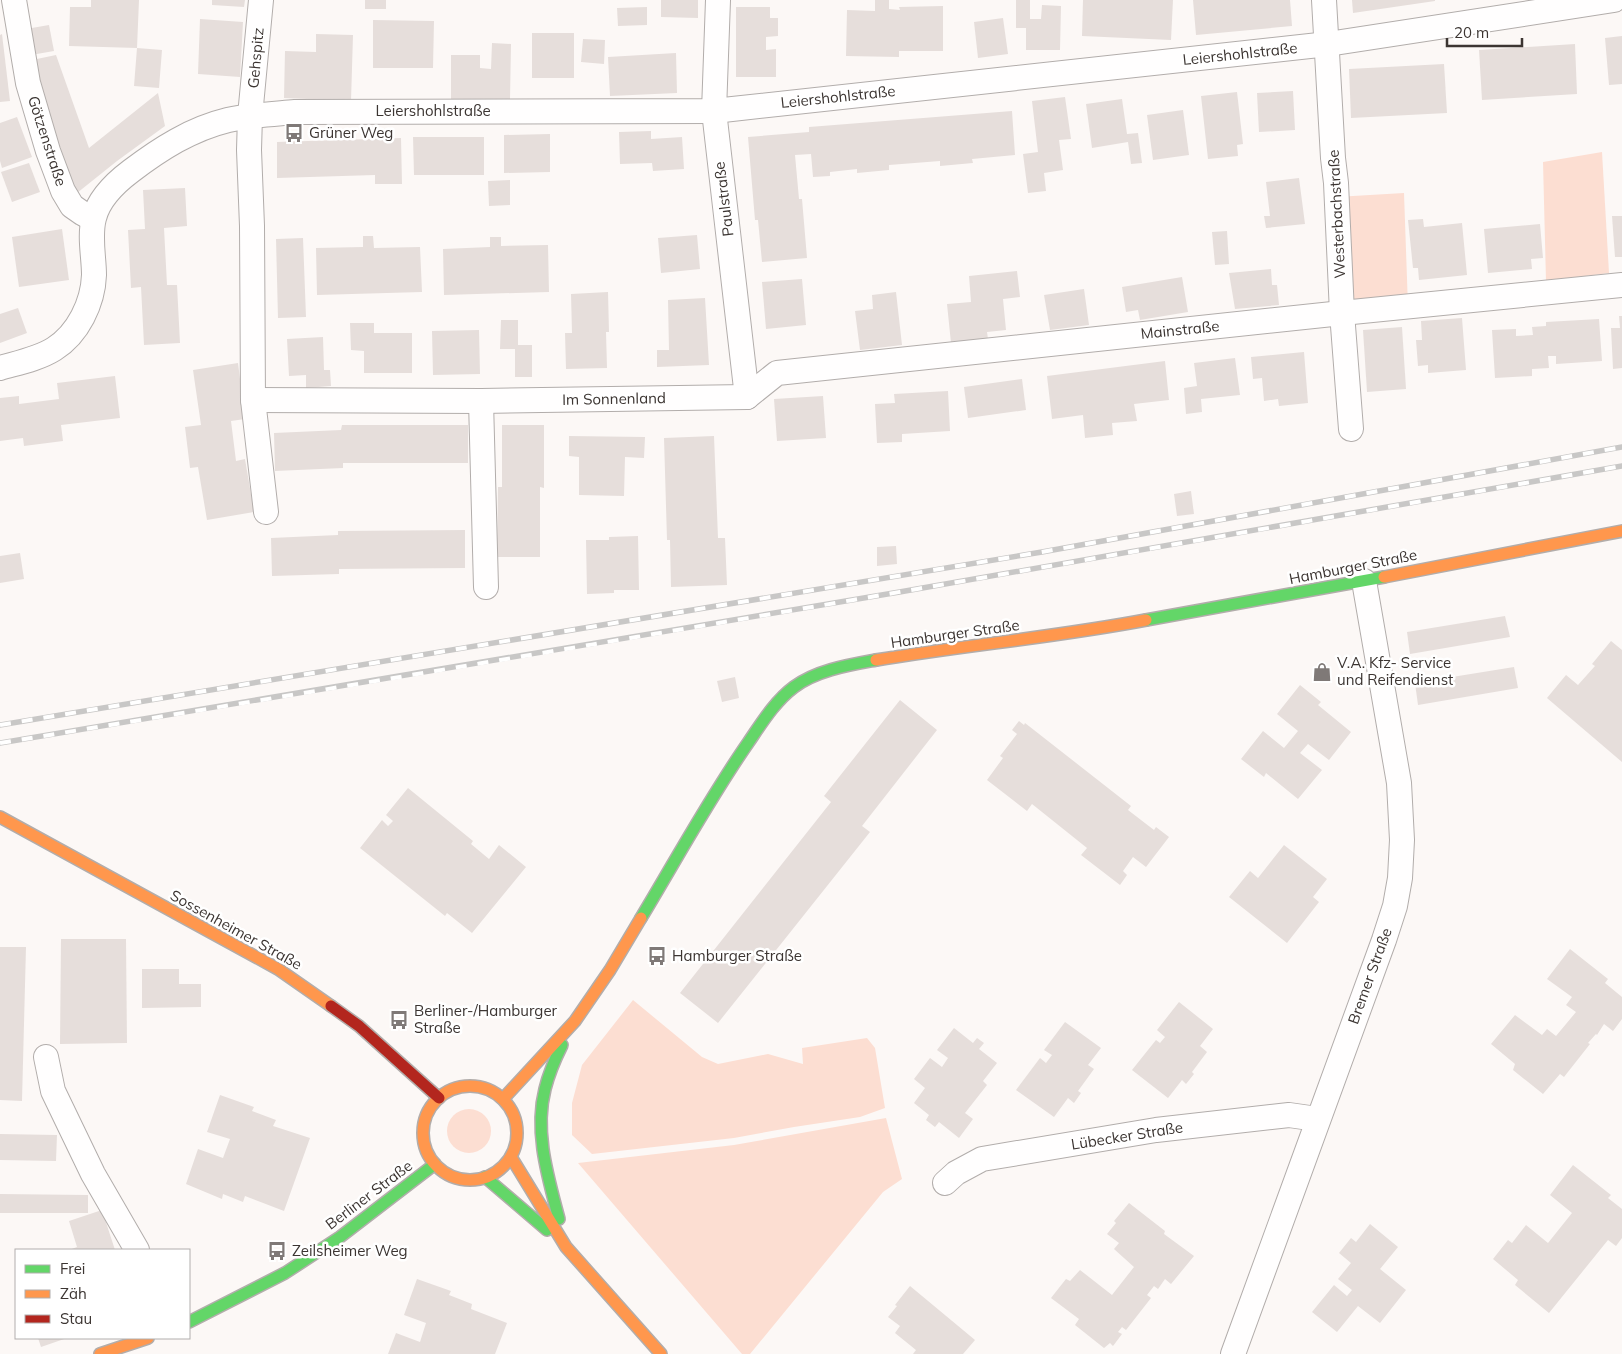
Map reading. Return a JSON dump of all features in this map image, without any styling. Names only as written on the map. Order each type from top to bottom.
[{"type":"street","name":"Gehspitz","points":[[250,116],[261,0]]},
{"type":"street","name":"Paulstraße","points":[[718,0],[714,111],[747,397]]},
{"type":"street","name":"Westerbachstraße","points":[[1324,0],[1342,313],[1351,428]]},
{"type":"street","name":"Leiershohlstraße","points":[[94,218],[99,204],[110,190],[149,157],[170,143],[196,131],[226,121],[250,116],[295,112],[714,111],[1328,44],[1614,0]]},
{"type":"street","name":"Götzenstraße","points":[[9,3],[28,82],[48,151],[63,191],[72,206],[94,218]]},
{"type":"street","points":[[250,116],[253,400],[266,512]]},
{"type":"street","points":[[0,368],[27,361],[53,350],[68,338],[81,320],[90,298],[94,276],[92,257],[94,218]]},
{"type":"street","name":"Mainstraße","points":[[747,397],[777,373],[1622,285]]},
{"type":"street","name":"Im Sonnenland","points":[[253,400],[481,401],[747,397]]},
{"type":"street","points":[[481,401],[486,587]]},
{"type":"street","name":"Hamburger Straße","points":[[503,1099],[575,1021],[610,970],[729,770],[768,714],[794,687],[811,677],[853,664],[923,652],[1093,630],[1364,581],[1622,531]]},
{"type":"street","name":"Bremer Straße","points":[[1232,1354],[1384,940],[1395,906],[1400,878],[1402,840],[1400,783],[1364,581]]},
{"type":"street","name":"Sossenheimer Straße","points":[[0,817],[278,969],[359,1026],[438,1098]]},
{"type":"street","points":[[566,1247],[544,1158],[541,1108],[551,1065],[575,1021]]},
{"type":"street","points":[[46,1057],[53,1091],[93,1174],[136,1249]]},
{"type":"street","points":[[464,1086],[478,1087],[491,1091],[503,1099],[512,1112],[516,1126],[516,1142],[511,1157],[495,1172],[485,1177],[464,1179],[453,1177],[435,1164],[428,1154],[424,1142],[424,1130],[426,1119],[438,1098],[464,1086]]},
{"type":"street","name":"Lübecker Straße","points":[[945,1183],[956,1173],[982,1159],[1156,1130],[1289,1115],[1318,1118]]},
{"type":"street","points":[[511,1157],[566,1247]]},
{"type":"street","name":"Berliner Straße","points":[[190,1321],[293,1268],[340,1237],[435,1164]]},
{"type":"street","points":[[485,1177],[566,1247],[661,1354]]},
{"type":"street","points":[[100,1354],[145,1339]]},
{"type":"shaded area","points":[[1602,152],[1609,273],[1546,281],[1543,162]]},
{"type":"shaded area","points":[[1404,193],[1408,307],[1342,313],[1336,197]]},
{"type":"shaded area","points":[[633,1000],[702,1057],[718,1064],[768,1054],[803,1064],[802,1048],[867,1038],[875,1048],[885,1108],[860,1117],[734,1138],[592,1154],[572,1135],[572,1103],[582,1065]]},
{"type":"shaded area","points":[[473,1109],[485,1115],[490,1122],[490,1140],[485,1147],[478,1152],[465,1153],[457,1150],[450,1143],[447,1127],[450,1119],[457,1112]]},
{"type":"shaded area","points":[[886,1118],[902,1179],[883,1192],[750,1354],[742,1354],[578,1163],[734,1145]]},
{"type":"building","points":[[91,0],[139,0],[137,48],[69,46],[70,7],[91,7]]},
{"type":"building","points":[[212,0],[245,0],[244,7],[212,5]]},
{"type":"building","points":[[365,0],[386,0],[386,9],[365,9]]},
{"type":"building","points":[[661,0],[698,0],[698,18],[661,17]]},
{"type":"building","points":[[875,0],[889,0],[889,9],[900,10],[899,7],[943,6],[943,51],[899,51],[899,57],[846,56],[847,10],[875,11]]},
{"type":"building","points":[[1016,0],[1030,0],[1030,19],[1041,19],[1042,5],[1061,6],[1060,50],[1026,50],[1026,28],[1016,28]]},
{"type":"building","points":[[1083,0],[1173,0],[1171,40],[1082,36]]},
{"type":"building","points":[[1193,0],[1290,0],[1292,26],[1196,35]]},
{"type":"building","points":[[1352,0],[1435,0],[1435,1],[1353,13]]},
{"type":"building","points":[[647,7],[647,25],[618,26],[617,8]]},
{"type":"building","points":[[736,7],[770,7],[770,18],[778,18],[778,36],[766,37],[766,50],[776,49],[776,77],[736,77]]},
{"type":"building","points":[[1003,18],[1008,54],[978,58],[974,22]]},
{"type":"building","points":[[200,19],[243,22],[240,77],[198,74]]},
{"type":"building","points":[[373,20],[434,21],[433,68],[373,68]]},
{"type":"building","points":[[49,25],[54,51],[31,55],[26,29]]},
{"type":"building","points":[[532,33],[574,33],[574,78],[532,78]]},
{"type":"building","points":[[2,34],[10,101],[0,102],[0,35]]},
{"type":"building","points":[[316,34],[353,35],[351,101],[284,98],[285,51],[316,52]]},
{"type":"building","points":[[1622,36],[1622,84],[1609,85],[1605,38]]},
{"type":"building","points":[[583,39],[605,40],[604,64],[581,62]]},
{"type":"building","points":[[492,43],[511,44],[510,99],[451,99],[451,55],[480,55],[480,68],[491,69]]},
{"type":"building","points":[[1575,44],[1577,94],[1482,100],[1479,50]]},
{"type":"building","points":[[137,48],[162,50],[159,88],[134,86]]},
{"type":"building","points":[[676,53],[677,93],[610,96],[608,57]]},
{"type":"building","points":[[56,55],[89,148],[158,93],[165,126],[77,193],[56,139],[32,60]]},
{"type":"building","points":[[1444,64],[1447,113],[1351,118],[1349,69]]},
{"type":"building","points":[[1293,91],[1295,130],[1259,132],[1257,93]]},
{"type":"building","points":[[1237,92],[1243,144],[1237,145],[1238,156],[1208,159],[1201,96]]},
{"type":"building","points":[[1065,97],[1071,139],[1059,140],[1063,170],[1044,173],[1046,191],[1028,193],[1023,154],[1038,152],[1032,101]]},
{"type":"building","points":[[1122,99],[1127,134],[1138,133],[1142,163],[1131,164],[1128,142],[1092,148],[1086,104]]},
{"type":"building","points":[[1183,110],[1189,155],[1153,160],[1147,115]]},
{"type":"building","points":[[1012,111],[1015,155],[972,159],[973,163],[940,166],[940,161],[889,165],[889,170],[857,173],[857,169],[830,172],[830,176],[813,177],[811,154],[795,155],[799,199],[802,199],[807,258],[762,262],[758,220],[755,220],[748,137],[809,132],[809,127]]},
{"type":"building","points":[[17,117],[32,157],[2,168],[0,161],[0,123]]},
{"type":"building","points":[[651,131],[651,139],[682,137],[684,169],[653,171],[652,163],[620,164],[619,132]]},
{"type":"building","points":[[550,134],[550,172],[504,173],[504,135]]},
{"type":"building","points":[[413,137],[484,137],[484,175],[414,175]]},
{"type":"building","points":[[401,138],[402,184],[375,184],[375,175],[277,178],[277,142]]},
{"type":"building","points":[[29,163],[40,192],[12,202],[1,172]]},
{"type":"building","points":[[1299,178],[1305,224],[1266,228],[1264,216],[1270,216],[1266,182]]},
{"type":"building","points":[[510,180],[510,205],[489,206],[488,181]]},
{"type":"building","points":[[185,188],[187,226],[164,228],[167,285],[177,285],[180,343],[144,345],[141,287],[131,288],[128,230],[145,229],[143,190]]},
{"type":"building","points":[[1612,216],[1622,216],[1622,257],[1615,257]]},
{"type":"building","points":[[1423,219],[1424,227],[1462,223],[1467,275],[1419,280],[1418,268],[1413,268],[1408,220]]},
{"type":"building","points":[[1540,224],[1543,258],[1531,259],[1532,269],[1488,273],[1484,229]]},
{"type":"building","points":[[62,229],[69,280],[19,287],[12,237]]},
{"type":"building","points":[[1227,231],[1229,264],[1215,265],[1212,232]]},
{"type":"building","points":[[697,235],[700,269],[661,273],[658,238]]},
{"type":"building","points":[[363,236],[373,236],[374,248],[420,247],[422,292],[317,295],[316,248],[363,247]]},
{"type":"building","points":[[490,237],[501,237],[501,246],[548,245],[549,292],[444,295],[443,249],[490,247]]},
{"type":"building","points":[[303,238],[306,317],[278,318],[276,239]]},
{"type":"building","points":[[1271,269],[1272,285],[1277,285],[1279,305],[1235,309],[1229,273]]},
{"type":"building","points":[[1017,271],[1020,297],[1003,299],[1006,330],[987,332],[988,339],[951,343],[947,304],[971,302],[969,276]]},
{"type":"building","points":[[1182,277],[1188,312],[1140,320],[1138,310],[1126,312],[1122,287]]},
{"type":"building","points":[[802,279],[806,325],[766,329],[762,282]]},
{"type":"building","points":[[1084,289],[1089,325],[1050,330],[1044,295]]},
{"type":"building","points":[[608,292],[609,332],[606,332],[607,368],[566,369],[565,333],[572,333],[571,294]]},
{"type":"building","points":[[896,292],[902,345],[860,350],[855,311],[873,309],[872,295]]},
{"type":"building","points":[[705,298],[709,365],[657,367],[657,350],[669,350],[668,300]]},
{"type":"building","points":[[18,308],[27,333],[0,343],[0,314]]},
{"type":"building","points":[[1619,316],[1622,316],[1622,368],[1613,369],[1611,328],[1620,328]]},
{"type":"building","points":[[1462,318],[1466,370],[1428,373],[1428,365],[1418,366],[1416,340],[1422,340],[1421,321]]},
{"type":"building","points":[[1599,319],[1602,361],[1556,364],[1556,356],[1548,356],[1549,368],[1532,369],[1532,376],[1495,378],[1492,330],[1516,329],[1516,336],[1533,335],[1532,327],[1546,326],[1546,322]]},
{"type":"building","points":[[501,320],[518,320],[518,345],[532,345],[532,377],[515,377],[515,349],[500,349]]},
{"type":"building","points":[[350,323],[374,323],[374,333],[412,333],[412,373],[364,373],[364,351],[351,350]]},
{"type":"building","points":[[1402,327],[1406,389],[1367,392],[1363,330]]},
{"type":"building","points":[[479,330],[480,374],[433,375],[432,331]]},
{"type":"building","points":[[323,337],[324,370],[330,370],[331,386],[306,388],[306,375],[289,376],[287,339]]},
{"type":"building","points":[[1304,352],[1308,403],[1279,406],[1278,399],[1264,401],[1262,378],[1253,379],[1251,357]]},
{"type":"building","points":[[1235,358],[1240,395],[1201,399],[1202,412],[1186,414],[1184,388],[1197,386],[1194,363]]},
{"type":"building","points":[[1165,361],[1169,400],[1134,404],[1137,421],[1112,423],[1113,435],[1085,438],[1083,415],[1052,419],[1047,376]]},
{"type":"building","points":[[238,363],[245,419],[231,421],[236,461],[245,459],[254,512],[207,520],[198,467],[190,468],[185,427],[201,425],[193,370]]},
{"type":"building","points":[[115,376],[120,418],[61,425],[63,441],[24,446],[23,438],[0,441],[0,398],[19,396],[19,404],[59,399],[57,383]]},
{"type":"building","points":[[1022,379],[1026,410],[968,418],[964,387]]},
{"type":"building","points":[[948,391],[950,431],[902,434],[902,442],[877,443],[875,404],[895,403],[894,394]]},
{"type":"building","points":[[823,396],[826,438],[777,441],[774,399]]},
{"type":"building","points":[[342,425],[468,425],[468,463],[343,463],[343,468],[275,471],[274,433],[341,430]]},
{"type":"building","points":[[502,425],[544,425],[544,488],[540,487],[540,557],[497,557],[498,487],[502,487]]},
{"type":"building","points":[[569,436],[645,437],[644,458],[625,457],[624,496],[579,495],[579,457],[569,456]]},
{"type":"building","points":[[714,436],[718,538],[725,538],[727,585],[671,587],[670,540],[667,540],[664,438]]},
{"type":"building","points":[[1191,491],[1194,514],[1177,516],[1174,494]]},
{"type":"building","points":[[465,530],[465,568],[339,569],[339,574],[272,576],[271,538],[338,535],[338,531]]},
{"type":"building","points":[[638,536],[639,590],[614,590],[614,593],[587,594],[586,540],[609,540],[609,537]]},
{"type":"building","points":[[896,546],[897,564],[877,566],[877,547]]},
{"type":"building","points":[[20,553],[24,579],[0,583],[0,556]]},
{"type":"building","points":[[1505,616],[1510,637],[1410,654],[1407,632]]},
{"type":"building","points":[[1611,641],[1622,650],[1622,762],[1547,698],[1566,675],[1578,685],[1595,666],[1592,664]]},
{"type":"building","points":[[1514,667],[1518,688],[1418,705],[1415,683]]},
{"type":"building","points":[[735,677],[739,698],[722,702],[717,681]]},
{"type":"building","points":[[1300,685],[1321,702],[1318,705],[1351,732],[1329,760],[1308,744],[1300,753],[1322,770],[1298,799],[1266,773],[1264,777],[1241,759],[1263,731],[1284,748],[1298,731],[1277,714]]},
{"type":"building","points":[[900,700],[937,730],[862,826],[870,832],[718,1023],[680,993],[831,802],[824,796]]},
{"type":"building","points":[[1019,721],[1024,725],[1025,723],[1131,806],[1128,810],[1154,830],[1156,827],[1169,837],[1146,867],[1133,857],[1123,871],[1127,875],[1120,885],[1081,855],[1087,848],[1032,804],[1027,811],[987,780],[1003,758],[1000,756],[1017,734],[1012,730]]},
{"type":"building","points":[[408,788],[473,841],[471,844],[489,859],[499,845],[526,867],[472,933],[447,913],[445,916],[360,848],[382,820],[388,826],[393,821],[386,815]]},
{"type":"building","points":[[1284,845],[1327,879],[1313,897],[1319,902],[1287,943],[1229,897],[1250,871],[1258,878]]},
{"type":"building","points":[[61,939],[126,939],[127,1043],[60,1044]]},
{"type":"building","points":[[0,947],[26,947],[22,1101],[0,1100]]},
{"type":"building","points":[[1570,949],[1608,979],[1605,983],[1622,997],[1622,1019],[1613,1031],[1604,1024],[1564,1077],[1560,1074],[1543,1094],[1513,1070],[1515,1064],[1491,1044],[1515,1015],[1542,1035],[1547,1029],[1556,1036],[1576,1012],[1566,1005],[1572,997],[1547,979]]},
{"type":"building","points":[[142,969],[179,969],[179,984],[201,984],[201,1007],[142,1008]]},
{"type":"building","points":[[1179,1002],[1213,1029],[1200,1046],[1207,1052],[1192,1072],[1194,1074],[1186,1084],[1182,1080],[1168,1098],[1132,1070],[1156,1040],[1160,1043],[1165,1037],[1157,1030]]},
{"type":"building","points":[[1065,1022],[1101,1048],[1088,1065],[1094,1069],[1078,1091],[1081,1093],[1074,1103],[1068,1098],[1054,1117],[1016,1090],[1040,1058],[1046,1063],[1052,1055],[1044,1050]]},
{"type":"building","points":[[954,1028],[973,1043],[977,1038],[984,1043],[979,1049],[997,1063],[983,1081],[987,1085],[965,1113],[973,1119],[959,1138],[939,1122],[935,1127],[926,1120],[929,1115],[914,1103],[925,1088],[914,1079],[930,1058],[942,1067],[948,1058],[937,1050]]},
{"type":"building","points":[[220,1095],[254,1107],[252,1111],[276,1120],[273,1126],[310,1138],[284,1211],[245,1196],[243,1202],[223,1194],[222,1199],[186,1184],[198,1149],[223,1158],[230,1139],[207,1132]]},
{"type":"building","points":[[0,1134],[57,1135],[56,1161],[0,1160]]},
{"type":"building","points":[[1573,1165],[1611,1195],[1608,1198],[1622,1209],[1622,1238],[1616,1246],[1608,1240],[1549,1313],[1515,1285],[1518,1280],[1493,1259],[1508,1240],[1512,1243],[1526,1225],[1548,1243],[1572,1213],[1550,1195]]},
{"type":"building","points":[[0,1194],[88,1195],[88,1213],[0,1213]]},
{"type":"building","points":[[1129,1203],[1165,1231],[1164,1234],[1194,1256],[1171,1284],[1165,1279],[1158,1289],[1154,1286],[1147,1295],[1151,1298],[1126,1330],[1122,1327],[1118,1332],[1122,1334],[1113,1346],[1110,1343],[1104,1348],[1075,1325],[1079,1319],[1051,1298],[1066,1279],[1070,1281],[1080,1270],[1112,1295],[1134,1267],[1114,1249],[1119,1243],[1107,1234],[1116,1223],[1114,1221]]},
{"type":"building","points":[[102,1210],[115,1249],[72,1249],[77,1247],[69,1221]]},
{"type":"building","points":[[1370,1224],[1398,1247],[1380,1269],[1406,1290],[1380,1323],[1358,1306],[1337,1332],[1312,1312],[1334,1285],[1347,1296],[1352,1290],[1338,1279],[1351,1263],[1339,1253],[1351,1238],[1356,1242]]},
{"type":"building","points":[[417,1279],[451,1291],[449,1295],[472,1304],[471,1309],[507,1323],[495,1354],[388,1354],[396,1333],[420,1342],[426,1323],[404,1315]]},
{"type":"building","points":[[910,1286],[975,1340],[963,1354],[913,1354],[916,1350],[895,1333],[900,1326],[888,1317]]},
{"type":"building","points":[[38,1339],[64,1339],[41,1347]]},
{"type":"railway","points":[[0,725],[1042,552],[1622,447]]},
{"type":"railway","points":[[0,743],[811,607],[1622,466]]},
{"type":"traffic: fast","points":[[1146,620],[1384,577]]},
{"type":"traffic: fast","points":[[641,918],[734,764],[763,721],[781,699],[794,687],[813,676],[834,669],[876,660]]},
{"type":"traffic: fast","points":[[559,1219],[544,1154],[541,1122],[542,1105],[547,1083],[552,1066],[562,1045]]},
{"type":"traffic: fast","points":[[190,1321],[285,1273],[340,1237],[435,1164]]},
{"type":"traffic: fast","points":[[485,1177],[547,1230]]},
{"type":"traffic: slow","points":[[1384,577],[1622,531]]},
{"type":"traffic: slow","points":[[876,660],[1146,620]]},
{"type":"traffic: slow","points":[[0,817],[278,969],[331,1006]]},
{"type":"traffic: slow","points":[[503,1099],[575,1021],[610,970],[641,918]]},
{"type":"traffic: slow","points":[[470,1086],[488,1090],[503,1100],[513,1115],[517,1133],[513,1151],[503,1166],[488,1176],[470,1180],[452,1176],[437,1166],[427,1151],[423,1133],[427,1115],[437,1100],[452,1090],[470,1086]]},
{"type":"traffic: slow","points":[[511,1157],[566,1247],[661,1354]]},
{"type":"traffic: slow","points":[[100,1354],[145,1339]]},
{"type":"traffic: jam","points":[[331,1006],[359,1026],[439,1098]]},
{"type":"place","name":"Grüner Weg","points":[[294,133]]},
{"type":"place","name":"V.A. Kfz- Service und Reifendienst","points":[[1322,672]]},
{"type":"place","name":"Hamburger Straße","points":[[657,956]]},
{"type":"place","name":"Berliner-/Hamburger Straße","points":[[399,1020]]},
{"type":"place","name":"Zeilsheimer Weg","points":[[277,1251]]}]
